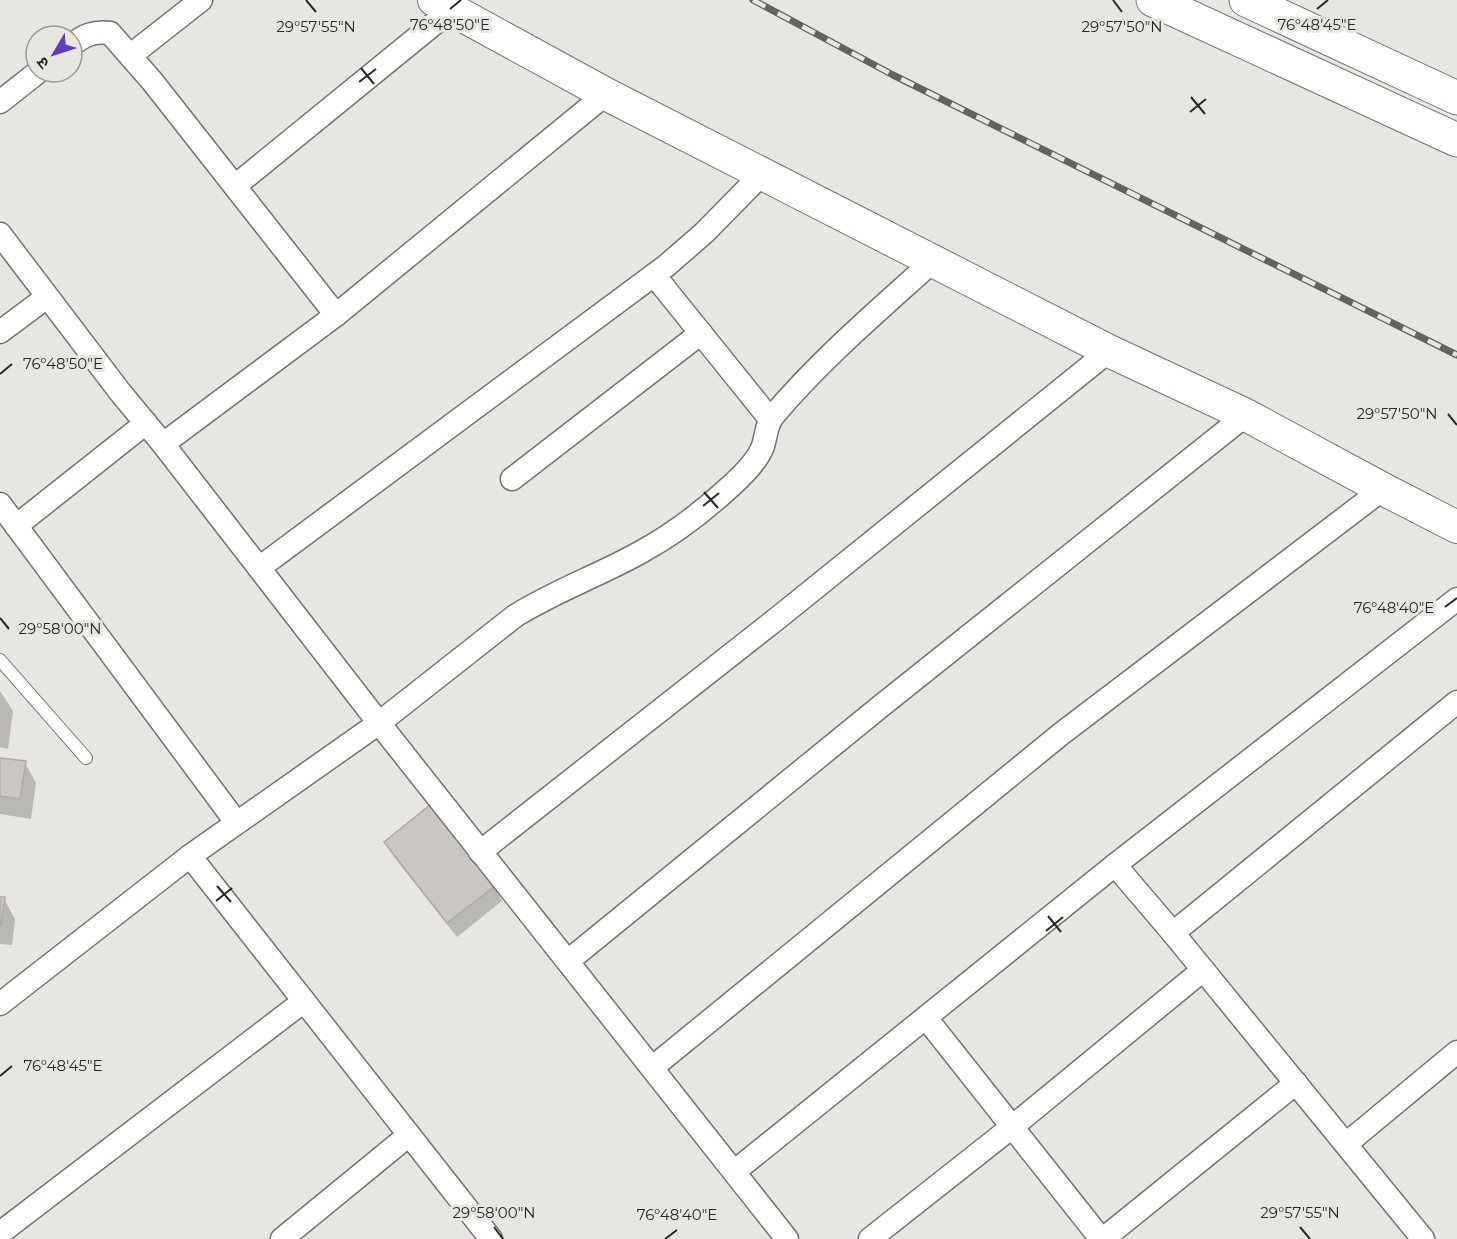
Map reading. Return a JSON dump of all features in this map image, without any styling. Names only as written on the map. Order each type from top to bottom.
[{"type":"main road","points":[[1153,0],[1457,140]]},
{"type":"main road","points":[[1246,0],[1457,98]]},
{"type":"street","points":[[131,55],[201,0]]},
{"type":"street","points":[[235,186],[442,5],[606,94],[1109,351],[1246,415],[1457,527]]},
{"type":"street","points":[[84,38],[95,32],[110,33],[131,55],[336,315]]},
{"type":"street","points":[[0,102],[24,83]]},
{"type":"street","points":[[163,444],[336,315],[606,94]]},
{"type":"street","points":[[259,568],[654,275],[704,234],[764,173]]},
{"type":"street","points":[[0,234],[480,852],[788,1239]]},
{"type":"street","points":[[0,1004],[190,856],[379,723],[515,616],[538,601],[640,553],[673,533],[705,509],[735,483],[748,468],[762,448],[770,419],[828,355],[933,261]]},
{"type":"street","points":[[654,275],[770,419]]},
{"type":"street","points":[[0,332],[47,297]]},
{"type":"street","points":[[512,479],[701,333]]},
{"type":"street","points":[[480,852],[778,617],[1109,351]]},
{"type":"street","points":[[568,962],[891,699],[1246,415]]},
{"type":"street","points":[[16,525],[146,423]]},
{"type":"street","points":[[653,1067],[1061,734],[1383,489]]},
{"type":"street","points":[[0,504],[236,822]]},
{"type":"street","points":[[735,1171],[1115,865],[1457,599]]},
{"type":"street","points":[[1173,933],[1457,702]]},
{"type":"street","points":[[190,856],[491,1239]]},
{"type":"street","points":[[1115,865],[1424,1239]]},
{"type":"street","points":[[870,1239],[1012,1127],[1203,970]]},
{"type":"street","points":[[0,1233],[304,1001]]},
{"type":"street","points":[[926,1018],[1102,1239],[1296,1083]]},
{"type":"street","points":[[1346,1144],[1457,1052]]},
{"type":"street","points":[[282,1239],[409,1135]]},
{"type":"lane","points":[[0,660],[86,758]]},
{"type":"building","points":[[0,758],[26,761],[20,799],[0,796]]},
{"type":"building","points":[[431,804],[495,886],[447,923],[384,842]]},
{"type":"building","points":[[0,897],[5,897],[1,926],[0,926]]},
{"type":"railway","points":[[753,0],[893,75],[1457,355]]}]
